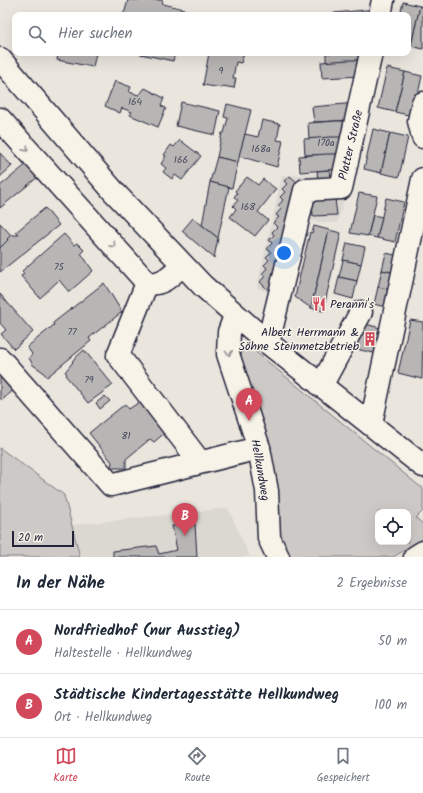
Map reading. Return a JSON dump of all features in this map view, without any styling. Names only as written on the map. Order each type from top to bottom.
[{"type":"main road","points":[[381,12],[383,0]]},
{"type":"main road","name":"Platter Straße","points":[[268,343],[305,190],[341,188],[370,56]]},
{"type":"main road","points":[[0,59],[94,169],[182,265],[235,316],[422,465]]},
{"type":"main road","points":[[423,103],[419,121],[423,137]]},
{"type":"main road","points":[[0,120],[147,283],[156,284],[164,280],[182,265]]},
{"type":"main road","points":[[371,424],[423,179]]},
{"type":"main road","points":[[147,283],[118,355],[200,462]]},
{"type":"main road","points":[[321,386],[361,312]]},
{"type":"main road","name":"Hellkundweg","points":[[235,316],[229,332],[228,354],[259,448],[267,491],[269,538],[277,556]]},
{"type":"main road","points":[[0,359],[111,485],[259,448]]},
{"type":"main road","points":[[415,557],[423,552]]},
{"type":"shaded area","points":[[353,171],[337,223],[303,221],[282,302],[257,287],[282,176]]},
{"type":"shaded area","points":[[243,346],[252,349],[423,489],[423,511],[416,518],[423,524],[423,539],[393,557],[292,557],[284,547],[279,531],[240,359]]},
{"type":"shaded area","points":[[0,448],[64,495],[80,557],[0,557]]},
{"type":"shaded area","points":[[228,508],[250,557],[81,557],[72,525]]},
{"type":"building","points":[[128,0],[162,0],[163,4],[184,9],[184,12],[124,12]]},
{"type":"building","points":[[403,2],[420,6],[411,46],[411,12],[401,12]]},
{"type":"building","points":[[420,6],[423,7],[423,49],[411,46]]},
{"type":"building","points":[[377,9],[378,12],[345,12]]},
{"type":"building","points":[[58,56],[95,56],[93,67],[57,60]]},
{"type":"building","points":[[150,56],[174,56],[173,61]]},
{"type":"building","points":[[208,56],[243,56],[241,63],[236,62],[233,78],[236,78],[234,88],[203,85]]},
{"type":"building","points":[[326,56],[366,56],[366,60],[326,62]]},
{"type":"building","points":[[365,60],[362,76],[322,78],[321,62]]},
{"type":"building","points":[[387,68],[405,72],[395,112],[378,108]]},
{"type":"building","points":[[405,72],[422,76],[413,116],[395,112]]},
{"type":"building","points":[[115,81],[131,87],[129,92],[139,95],[145,88],[164,98],[161,106],[166,108],[158,127],[130,115],[132,112],[122,108],[120,113],[105,106]]},
{"type":"building","points":[[181,102],[220,111],[215,135],[176,126]]},
{"type":"building","points":[[356,103],[353,120],[314,122],[312,107]]},
{"type":"building","points":[[227,104],[251,110],[238,162],[217,157],[222,133],[224,133],[228,118],[224,117]]},
{"type":"building","points":[[262,120],[280,124],[277,140],[283,141],[277,167],[239,156],[245,134],[258,137]]},
{"type":"building","points":[[352,121],[349,137],[309,139],[308,123]]},
{"type":"building","points":[[373,129],[390,133],[381,173],[364,169]]},
{"type":"building","points":[[390,133],[408,137],[399,177],[381,173]]},
{"type":"building","points":[[348,137],[345,154],[305,155],[304,139]]},
{"type":"building","points":[[180,140],[201,156],[182,180],[175,175],[172,179],[163,172],[166,168],[161,164],[166,156],[164,155],[171,145],[174,147]]},
{"type":"building","points":[[0,153],[12,166],[0,177]]},
{"type":"building","points":[[344,154],[341,169],[300,172],[299,156]]},
{"type":"building","points":[[217,157],[238,162],[232,188],[210,182]]},
{"type":"building","points":[[28,163],[39,176],[0,208],[0,186]]},
{"type":"building","points":[[330,170],[331,180],[318,181],[317,171]]},
{"type":"building","points":[[290,176],[300,185],[270,292],[260,282],[265,276],[262,274],[267,268],[264,265],[269,260],[266,257],[271,252],[267,249],[272,243],[269,240],[274,235],[272,232],[277,227],[273,223],[279,217],[276,215],[281,209],[278,206],[283,200],[280,197],[285,192],[282,189],[287,184],[284,181]]},
{"type":"building","points":[[247,177],[258,185],[263,179],[276,189],[258,212],[268,220],[255,236],[230,217],[236,209],[233,206],[238,200],[234,197],[237,193],[235,191]]},
{"type":"building","points":[[210,182],[229,187],[218,238],[202,225]]},
{"type":"building","points":[[359,193],[377,196],[368,236],[350,233]]},
{"type":"building","points":[[386,198],[404,202],[395,242],[377,238]]},
{"type":"building","points":[[335,199],[337,215],[313,216],[312,200]]},
{"type":"building","points":[[45,208],[59,225],[0,272],[0,248],[11,235],[19,235],[16,232]]},
{"type":"building","points":[[373,215],[382,217],[377,238],[368,236]]},
{"type":"building","points":[[193,218],[218,238],[214,258],[182,231]]},
{"type":"building","points":[[0,223],[11,235],[0,248]]},
{"type":"building","points":[[314,226],[329,230],[311,308],[295,297],[310,232],[312,233]]},
{"type":"building","points":[[329,230],[341,233],[323,311],[311,308]]},
{"type":"building","points":[[64,234],[74,245],[77,243],[84,250],[81,253],[93,271],[69,292],[59,280],[40,298],[21,276],[24,274],[22,271]]},
{"type":"building","points":[[347,243],[365,247],[361,264],[343,260]]},
{"type":"building","points":[[386,253],[404,257],[400,274],[382,270]]},
{"type":"building","points":[[343,260],[361,264],[357,281],[339,277]]},
{"type":"building","points":[[382,270],[400,274],[396,291],[378,287]]},
{"type":"building","points":[[339,277],[357,281],[353,299],[335,294]]},
{"type":"building","points":[[104,283],[122,312],[89,338],[91,341],[47,377],[42,371],[33,365],[29,358],[32,354],[27,347],[54,325],[53,323]]},
{"type":"building","points":[[378,287],[396,291],[392,309],[374,304]]},
{"type":"building","points":[[0,294],[33,332],[14,349],[1,334],[6,330],[0,323]]},
{"type":"building","points":[[410,320],[423,322],[422,379],[398,373]]},
{"type":"building","name":"Albert Herrmann & Söhne Steinmetzbetrieb","points":[[362,323],[384,329],[378,354],[356,349]]},
{"type":"building","points":[[84,350],[113,385],[88,403],[66,376],[67,374],[65,372],[73,362],[72,361]]},
{"type":"building","points":[[0,371],[16,388],[2,400],[0,398]]},
{"type":"building","points":[[105,396],[110,401],[100,409],[96,403]]},
{"type":"building","points":[[144,399],[168,430],[154,442],[150,439],[126,459],[126,468],[111,468],[112,462],[89,433],[125,404],[129,409]]},
{"type":"building","points":[[195,524],[197,557],[113,557],[113,551],[156,546],[159,554],[177,550],[172,526]]},
{"type":"place","name":"Peranni's","points":[[319,304]]},
{"type":"place","name":"Albert Herrmann & Söhne Steinmetzbetrieb","points":[[370,339]]},
{"type":"place","name":"Nordfriedhof (nur Ausstieg)","points":[[249,421]]},
{"type":"place","name":"Städtische Kindertagesstätte Hellkundweg","points":[[185,536]]}]
